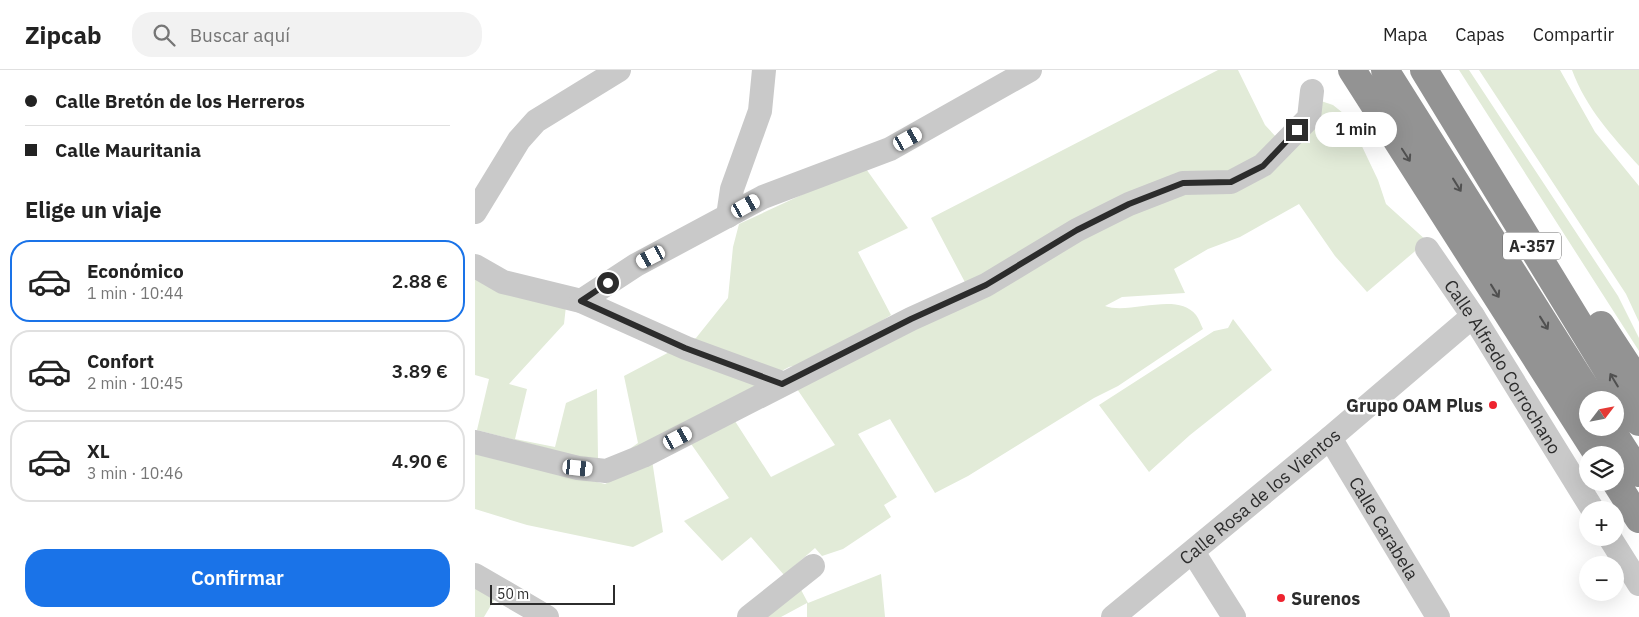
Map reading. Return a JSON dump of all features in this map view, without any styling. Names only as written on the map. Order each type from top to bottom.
[{"type":"highway","points":[[1351,70],[1593,446]]},
{"type":"highway","name":"A-357","points":[[1385,70],[1587,391]]},
{"type":"highway","name":"A-357","points":[[1424,70],[1639,422]]},
{"type":"highway","points":[[1433,70],[1639,382]]},
{"type":"highway","points":[[1615,436],[1639,473]]},
{"type":"highway","points":[[1621,491],[1639,519]]},
{"type":"street","points":[[475,212],[519,140],[536,121],[619,70]]},
{"type":"street","points":[[728,216],[732,189],[760,111],[764,70]]},
{"type":"street","points":[[581,301],[636,265],[763,197],[890,149],[1030,70]]},
{"type":"street","points":[[475,442],[578,468],[606,471],[643,456],[911,319],[986,285],[1077,230],[1129,204],[1183,183],[1231,182],[1263,166],[1309,118],[1312,91]]},
{"type":"street","name":"Calle Alfredo Corrochano","points":[[1427,249],[1473,316],[1587,501]]},
{"type":"street","points":[[475,266],[503,282],[581,301],[685,348],[782,384]]},
{"type":"street","name":"Calle Rosa de los Vientos","points":[[1113,617],[1330,438],[1473,316]]},
{"type":"street","name":"Calle Carabela","points":[[1330,438],[1438,617]]},
{"type":"street","points":[[1615,546],[1639,584]]},
{"type":"street","points":[[1193,552],[1234,617]]},
{"type":"street","points":[[749,617],[813,566]]},
{"type":"street","points":[[475,575],[547,617]]},
{"type":"green space","points":[[1218,70],[1238,70],[1265,125],[1277,138],[1321,101],[1333,105],[1348,117],[1378,180],[1386,204],[1427,241],[1367,292],[1335,256],[1299,204],[1240,237],[1208,249],[1174,269],[1185,293],[1122,297],[1105,306],[1127,308],[1165,304],[1177,305],[1188,308],[1196,315],[1203,329],[1118,386],[1094,398],[968,476],[935,493],[890,419],[858,434],[897,497],[884,505],[891,517],[843,549],[822,556],[815,548],[784,575],[751,537],[722,561],[684,521],[729,498],[689,441],[733,418],[771,477],[835,445],[795,386],[968,288],[931,218]]},
{"type":"green space","points":[[1459,70],[1469,70],[1618,296],[1639,338],[1639,351]]},
{"type":"green space","points":[[1479,70],[1560,70],[1595,132],[1639,186],[1639,322],[1626,294]]},
{"type":"green space","points":[[1572,70],[1639,70],[1639,166],[1592,109]]},
{"type":"green space","points":[[864,166],[908,228],[858,252],[891,315],[820,360],[789,367],[759,383],[759,387],[641,450],[631,448],[638,443],[624,376],[696,338],[728,298],[733,247],[739,224]]},
{"type":"green space","points":[[475,274],[566,306],[564,324],[509,384],[527,389],[515,439],[555,447],[566,403],[597,389],[598,459],[595,461],[477,430],[489,379],[475,375]]},
{"type":"green space","points":[[1233,319],[1272,370],[1190,435],[1149,472],[1099,405],[1214,331],[1228,328]]},
{"type":"green space","points":[[475,451],[605,484],[652,460],[663,532],[633,547],[527,525],[475,509]]},
{"type":"green space","points":[[881,574],[885,617],[807,617],[807,603],[781,617],[758,617],[799,586],[808,603]]},
{"type":"green space","points":[[475,582],[497,595],[484,617],[475,617]]},
{"type":"place","name":"Grupo OAM Plus","points":[[1493,405]]},
{"type":"place","name":"Surenos","points":[[1281,598]]},
{"type":"route","points":[[608,283],[581,301],[685,348],[782,384],[911,319],[986,285],[1077,230],[1129,204],[1183,183],[1231,182],[1263,166],[1297,130]]}]
